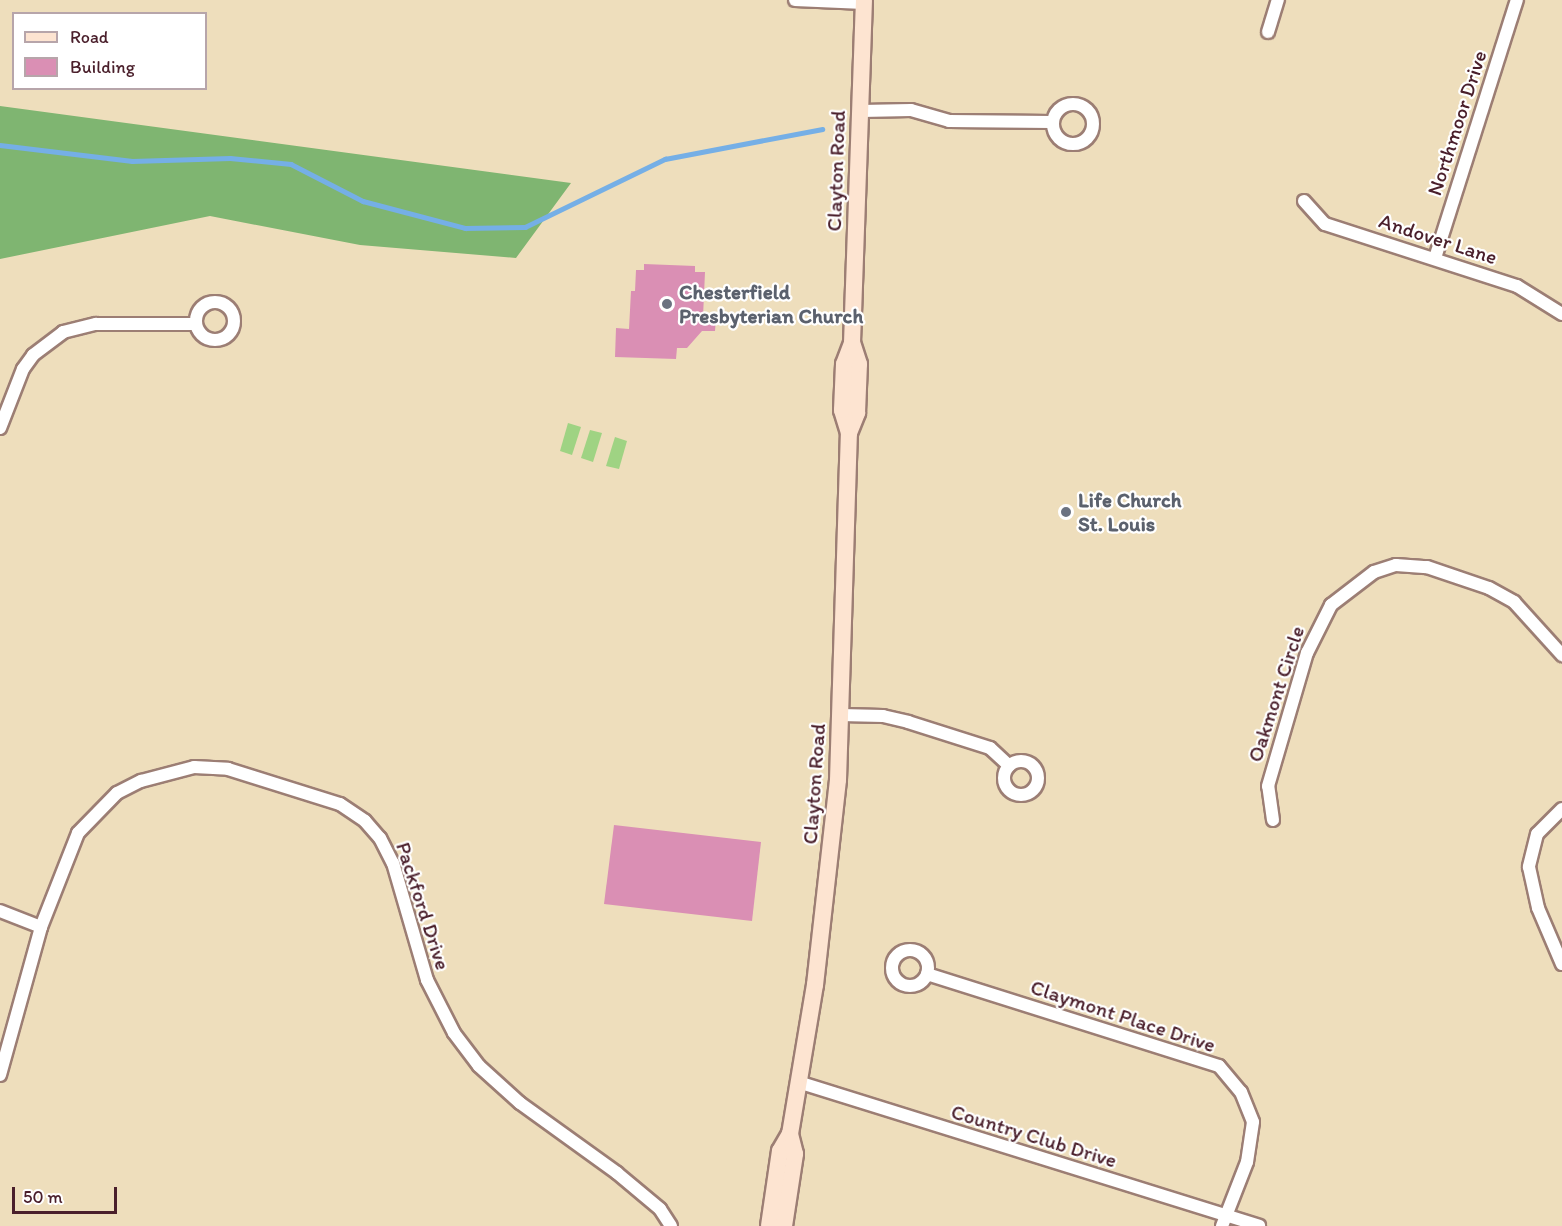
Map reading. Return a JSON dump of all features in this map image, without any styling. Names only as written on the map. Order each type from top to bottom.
[{"type":"main road","name":"Clayton Road","points":[[769,1226],[780,1151],[790,1134],[831,863],[841,716],[849,433],[857,414],[859,364],[852,343],[864,1]]},
{"type":"main road","name":"Clayton Road","points":[[784,1226],[795,1154],[790,1134]]},
{"type":"street","points":[[795,0],[864,1]]},
{"type":"street","points":[[1268,32],[1278,0]]},
{"type":"street","name":"Northmoor Drive","points":[[1435,258],[1517,0]]},
{"type":"street","points":[[861,111],[911,110],[949,121],[1051,122]]},
{"type":"street","name":"Andover Lane","points":[[1304,201],[1325,224],[1517,286],[1562,314]]},
{"type":"street","points":[[0,428],[23,369],[33,355],[63,332],[96,324],[196,324]]},
{"type":"street","name":"Oakmont Circle","points":[[1273,820],[1268,786],[1311,644],[1331,605],[1374,572],[1396,565],[1427,567],[1489,588],[1514,603],[1562,655]]},
{"type":"street","points":[[841,716],[883,716],[908,722],[990,748],[1009,766]]},
{"type":"street","name":"Packford Drive","points":[[0,1075],[41,927],[78,833],[117,793],[141,781],[194,767],[228,769],[340,804],[365,821],[380,838],[393,863],[427,980],[454,1034],[479,1066],[520,1103],[660,1209],[671,1226]]},
{"type":"street","points":[[1562,809],[1537,834],[1531,850],[1529,867],[1533,893],[1562,964]]},
{"type":"street","points":[[0,911],[41,927]]},
{"type":"street","name":"Claymont Place Drive","points":[[927,974],[1219,1066],[1241,1092],[1253,1122],[1247,1162],[1223,1221]]},
{"type":"street","name":"Country Club Drive","points":[[798,1082],[1223,1221],[1259,1226]]},
{"type":"green space","points":[[0,106],[571,183],[516,258],[360,245],[210,216],[0,259]]},
{"type":"green space","points":[[568,423],[581,427],[572,455],[560,451]]},
{"type":"green space","points":[[590,430],[602,433],[593,462],[581,458]]},
{"type":"green space","points":[[615,437],[627,441],[619,469],[606,466]]},
{"type":"building","name":"Chesterfield Presbyterian Church","points":[[644,264],[695,266],[695,272],[705,272],[703,317],[716,318],[715,331],[702,331],[687,348],[677,348],[676,359],[615,357],[616,328],[629,329],[631,291],[635,291],[636,270],[644,270]]},
{"type":"building","points":[[614,825],[761,842],[752,921],[604,904]]},
{"type":"waterway","points":[[0,145],[132,161],[230,158],[291,164],[363,201],[465,228],[525,227],[665,159],[822,129]]},
{"type":"place","name":"Chesterfield Presbyterian Church","points":[[667,304]]},
{"type":"place","name":"Life Church St. Louis","points":[[1066,512]]}]
